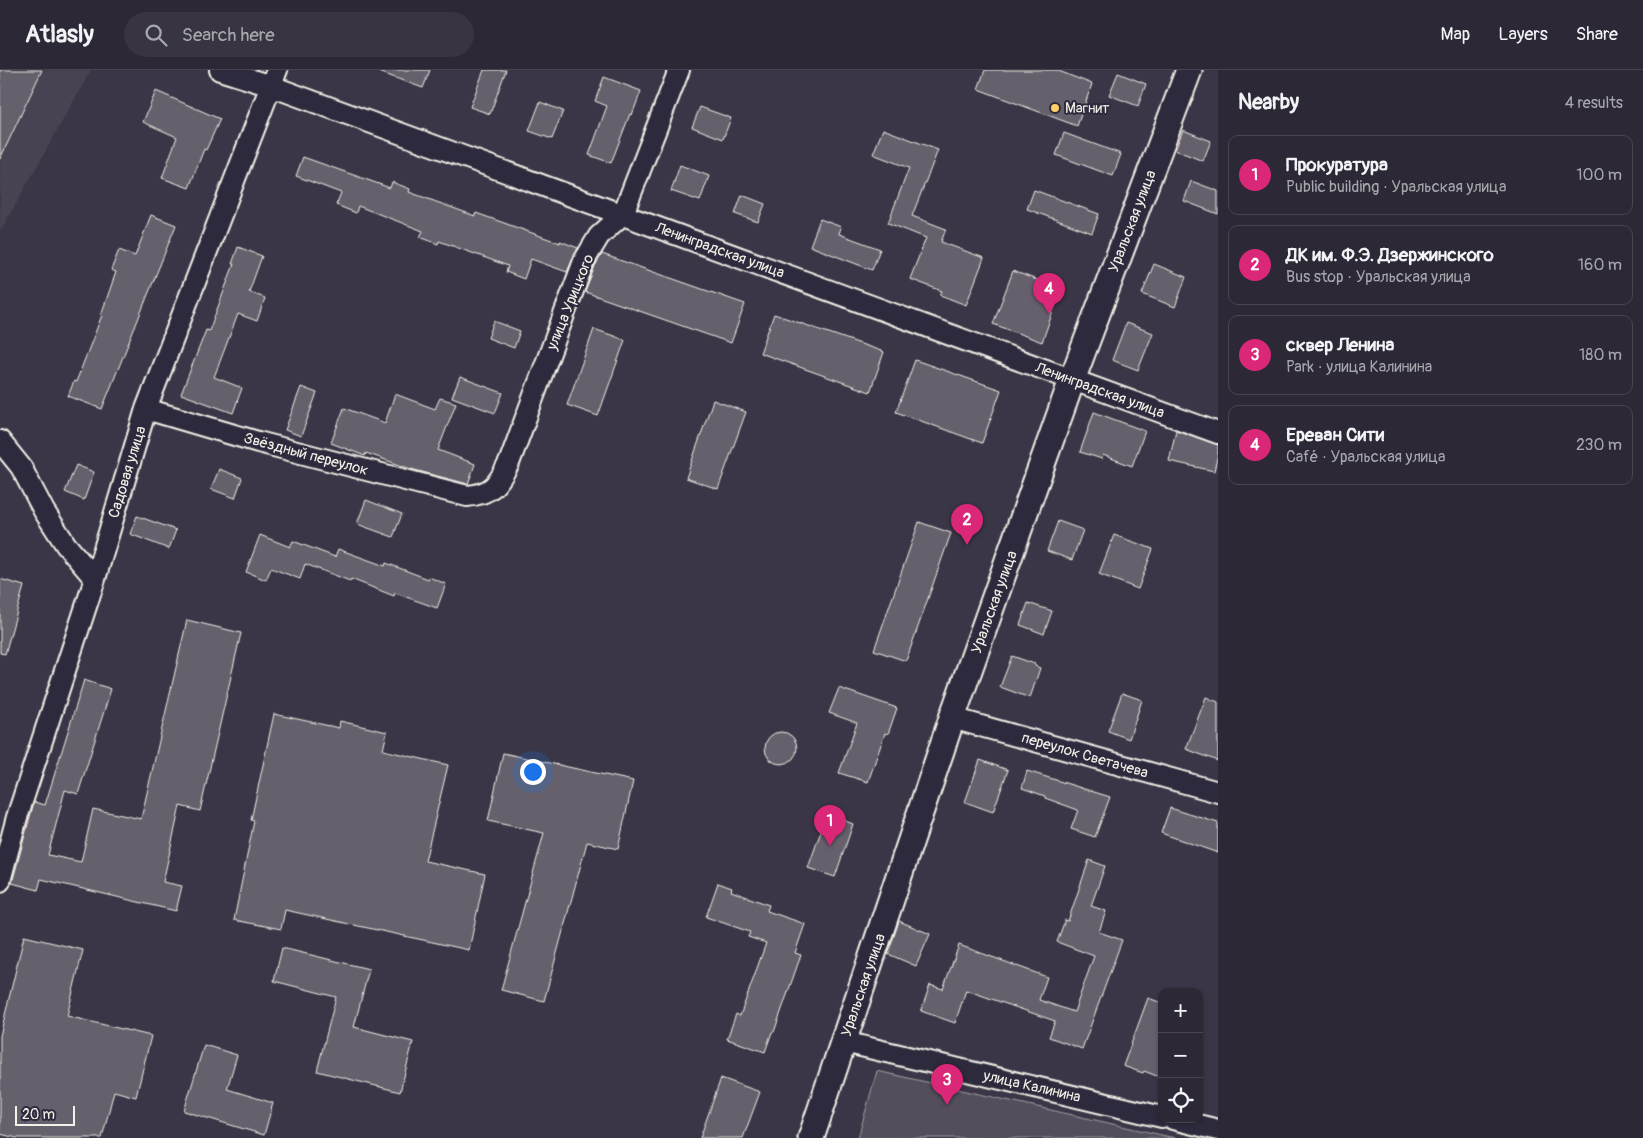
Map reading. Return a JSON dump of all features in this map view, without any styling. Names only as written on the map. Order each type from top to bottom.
[{"type":"street","name":"Ленинградская улица","points":[[220,70],[274,78],[623,214],[1218,433]]},
{"type":"street","name":"улица Урицкого","points":[[467,496],[482,495],[499,482],[509,463],[584,260],[600,236],[623,214],[679,70]]},
{"type":"street","name":"Уральская улица","points":[[812,1138],[952,718],[1072,380],[1189,70]]},
{"type":"street","name":"Садовая улица","points":[[0,881],[17,816],[95,579],[146,409],[274,78]]},
{"type":"street","name":"Звёздный переулок","points":[[146,409],[258,442],[467,496]]},
{"type":"street","points":[[0,441],[21,467],[44,511],[66,544],[95,579]]},
{"type":"street","name":"переулок Светачева","points":[[952,718],[1218,792]]},
{"type":"street","name":"улица Калинина","points":[[844,1042],[1158,1116]]},
{"type":"street","points":[[1189,1123],[1218,1130]]},
{"type":"shaded area","points":[[0,70],[91,70],[0,232]]},
{"type":"shaded area","points":[[877,1071],[1175,1138],[858,1138]]},
{"type":"building","points":[[0,70],[42,70],[0,159]]},
{"type":"building","points":[[379,70],[430,70],[423,88],[379,72]]},
{"type":"building","points":[[484,70],[506,70],[490,114],[470,107]]},
{"type":"building","name":"Магнит","points":[[985,70],[1056,70],[1092,84],[1077,126],[978,89]]},
{"type":"building","points":[[1118,73],[1146,84],[1138,106],[1109,95]]},
{"type":"building","points":[[604,77],[641,91],[611,163],[589,155],[607,106],[595,101]]},
{"type":"building","points":[[156,91],[220,119],[206,150],[204,149],[189,188],[162,178],[177,137],[143,122]]},
{"type":"building","points":[[540,102],[563,111],[552,139],[529,131]]},
{"type":"building","points":[[700,107],[731,118],[723,139],[692,127]]},
{"type":"building","points":[[883,129],[938,150],[912,216],[946,229],[941,242],[984,258],[966,305],[940,295],[942,291],[910,279],[926,238],[888,223],[909,168],[873,154]]},
{"type":"building","points":[[1183,130],[1211,141],[1203,161],[1175,150]]},
{"type":"building","points":[[1064,133],[1121,154],[1113,176],[1056,155]]},
{"type":"building","points":[[303,157],[390,188],[392,182],[410,189],[409,192],[475,216],[476,213],[578,248],[567,272],[531,259],[524,279],[506,272],[508,266],[439,241],[438,244],[420,237],[423,231],[358,206],[356,213],[336,205],[341,193],[296,176]]},
{"type":"building","points":[[680,165],[709,176],[700,201],[671,191]]},
{"type":"building","points":[[1191,181],[1218,191],[1218,214],[1184,201]]},
{"type":"building","points":[[1034,190],[1099,214],[1092,233],[1027,209]]},
{"type":"building","points":[[742,195],[765,204],[758,222],[735,214]]},
{"type":"building","points":[[151,215],[176,225],[102,409],[68,396],[74,381],[76,382],[102,315],[116,272],[111,270],[119,250],[135,256]]},
{"type":"building","points":[[820,219],[841,227],[839,234],[880,249],[872,270],[810,246]]},
{"type":"building","points":[[238,247],[262,256],[249,292],[265,298],[257,321],[238,314],[214,377],[242,388],[233,413],[181,394],[206,330],[209,331],[234,264],[232,264]]},
{"type":"building","points":[[602,254],[745,304],[731,343],[585,292]]},
{"type":"building","points":[[1154,264],[1186,277],[1175,307],[1142,294]]},
{"type":"building","points":[[1013,271],[1061,289],[1042,342],[993,324]]},
{"type":"building","points":[[774,314],[884,352],[870,392],[760,353]]},
{"type":"building","points":[[494,321],[520,331],[514,348],[488,338]]},
{"type":"building","points":[[1126,323],[1153,333],[1138,370],[1112,360]]},
{"type":"building","points":[[594,329],[625,340],[598,416],[567,405]]},
{"type":"building","points":[[915,360],[1001,390],[982,443],[896,412]]},
{"type":"building","points":[[460,377],[503,393],[495,413],[452,397]]},
{"type":"building","points":[[301,387],[317,393],[301,436],[285,430]]},
{"type":"building","points":[[395,394],[435,409],[440,398],[456,403],[438,450],[475,464],[468,484],[411,469],[366,453],[365,456],[331,443],[344,408],[385,423]]},
{"type":"building","points":[[713,400],[746,412],[718,489],[686,478]]},
{"type":"building","points":[[1094,412],[1145,431],[1132,466],[1103,455],[1102,459],[1080,452]]},
{"type":"building","points":[[1176,430],[1218,445],[1214,471],[1169,461]]},
{"type":"building","points":[[76,465],[94,472],[84,500],[65,492]]},
{"type":"building","points":[[219,469],[242,478],[235,498],[211,489]]},
{"type":"building","points":[[366,500],[402,514],[393,537],[357,524]]},
{"type":"building","points":[[137,516],[176,530],[169,549],[130,534]]},
{"type":"building","points":[[1058,521],[1083,530],[1072,560],[1047,551]]},
{"type":"building","points":[[919,522],[951,533],[906,661],[874,650]]},
{"type":"building","points":[[260,535],[290,547],[293,541],[335,557],[338,549],[385,566],[386,563],[446,584],[437,608],[395,593],[394,596],[305,564],[300,579],[271,568],[266,580],[246,572]]},
{"type":"building","points":[[1114,535],[1153,549],[1138,589],[1099,574]]},
{"type":"building","points":[[0,579],[24,586],[5,654],[0,653]]},
{"type":"building","points":[[1028,603],[1052,611],[1044,634],[1020,625]]},
{"type":"building","points":[[187,620],[241,633],[200,811],[180,806],[163,882],[182,886],[176,911],[41,879],[38,890],[12,883],[34,802],[45,805],[84,680],[111,689],[78,794],[65,790],[48,855],[81,862],[93,809],[141,819]]},
{"type":"building","points":[[1012,656],[1035,664],[1035,666],[1040,668],[1030,698],[1000,687]]},
{"type":"building","points":[[839,688],[897,708],[888,734],[885,733],[868,782],[839,773],[857,723],[829,713]]},
{"type":"building","points":[[1122,693],[1142,700],[1129,739],[1108,731]]},
{"type":"building","points":[[1206,697],[1218,702],[1218,761],[1186,749]]},
{"type":"building","points":[[274,714],[339,728],[340,721],[387,732],[383,750],[448,765],[425,861],[485,874],[469,950],[285,910],[281,929],[234,920],[254,821],[251,820]]},
{"type":"building","points":[[781,732],[787,733],[792,737],[796,742],[796,754],[792,759],[787,763],[781,764],[775,763],[770,759],[766,754],[765,748],[766,742],[770,737],[775,733]]},
{"type":"building","points":[[503,753],[633,781],[618,849],[587,842],[544,1001],[501,990],[544,833],[488,821]]},
{"type":"building","points":[[980,760],[1008,770],[993,812],[965,802]]},
{"type":"building","points":[[1027,771],[1110,797],[1095,837],[1071,829],[1078,810],[1022,788]]},
{"type":"building","points":[[1170,808],[1218,823],[1218,853],[1161,833]]},
{"type":"building","points":[[827,814],[853,824],[835,877],[808,868]]},
{"type":"building","points":[[1089,860],[1105,866],[1091,906],[1106,911],[1099,932],[1122,940],[1082,1049],[1049,1037],[1055,1021],[966,990],[955,1023],[921,1011],[930,985],[943,989],[959,945],[1047,977],[1039,1000],[1074,1012],[1094,956],[1057,942],[1065,920],[1068,921]]},
{"type":"building","points":[[718,883],[732,888],[731,891],[769,905],[767,911],[805,924],[795,953],[801,955],[765,1052],[727,1039],[736,1014],[740,1016],[766,943],[748,937],[750,932],[706,917]]},
{"type":"building","points":[[899,921],[930,934],[916,966],[888,954]]},
{"type":"building","points":[[24,936],[83,950],[67,1016],[151,1036],[136,1097],[114,1091],[102,1138],[17,1138],[0,1134],[0,1036]]},
{"type":"building","points":[[282,948],[369,969],[354,1027],[413,1042],[400,1092],[317,1071],[336,997],[274,981]]},
{"type":"building","points":[[1148,998],[1158,1002],[1158,1076],[1123,1066]]},
{"type":"building","points":[[204,1045],[237,1055],[227,1089],[273,1103],[264,1135],[184,1111]]},
{"type":"building","points":[[721,1078],[760,1092],[743,1138],[700,1138]]},
{"type":"place","name":"Магнит","points":[[1055,108]]},
{"type":"place","name":"Ереван Сити","points":[[1049,314]]},
{"type":"place","name":"ДК им. Ф.Э. Дзержинского","points":[[967,545]]},
{"type":"place","name":"Прокуратура","points":[[830,846]]},
{"type":"place","name":"сквер Ленина","points":[[947,1105]]}]
